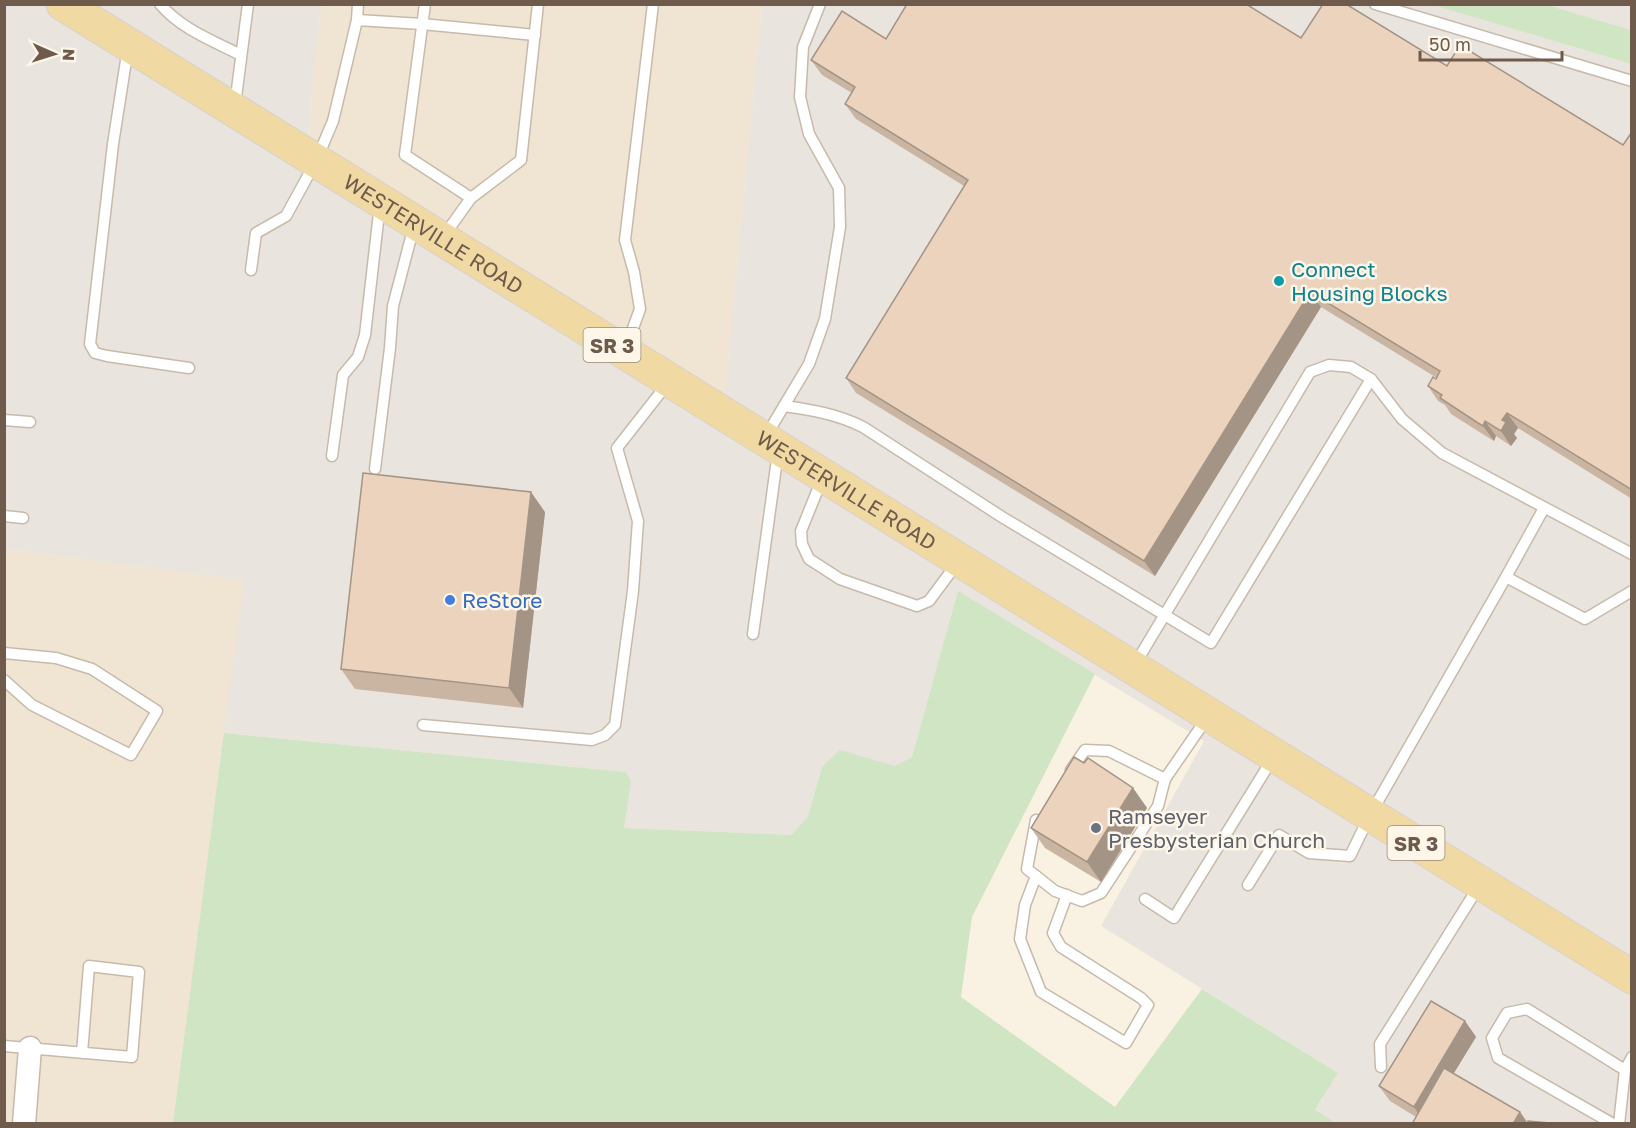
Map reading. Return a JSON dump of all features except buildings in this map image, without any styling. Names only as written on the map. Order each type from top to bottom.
[{"type":"main road","name":"WESTERVILLE ROAD","points":[[63,4],[1632,977]]},
{"type":"street","points":[[24,1124],[30,1048]]},
{"type":"lane","points":[[160,4],[170,16],[187,28],[241,55]]},
{"type":"lane","points":[[234,111],[248,4]]},
{"type":"lane","points":[[251,270],[256,233],[286,216],[316,161],[333,121],[357,20],[358,4]]},
{"type":"lane","points":[[425,4],[405,155],[471,198]]},
{"type":"lane","points":[[375,469],[393,306],[428,231],[521,160],[538,4]]},
{"type":"lane","points":[[624,353],[640,309],[634,272],[625,240],[653,4]]},
{"type":"lane","points":[[753,634],[772,444],[784,406],[809,364],[825,319],[840,227],[840,188],[809,134],[800,97],[803,47],[820,4]]},
{"type":"lane","points":[[1376,4],[1632,81]]},
{"type":"lane","points":[[357,20],[534,35]]},
{"type":"lane","points":[[128,45],[113,144],[90,344],[95,353],[107,356],[189,368]]},
{"type":"lane","points":[[332,456],[343,375],[358,357],[365,335],[380,201]]},
{"type":"lane","points":[[1133,668],[1310,372],[1329,365],[1351,367],[1371,379],[1402,418],[1442,453],[1632,554]]},
{"type":"lane","points":[[784,406],[824,412],[846,418],[863,427],[1002,517],[1211,643],[1371,379]]},
{"type":"lane","points":[[423,725],[592,740],[605,735],[615,726],[633,591],[638,522],[617,448],[670,381]]},
{"type":"lane","points":[[4,420],[30,422]]},
{"type":"lane","points":[[824,476],[801,531],[802,544],[809,559],[840,579],[917,606],[929,601],[959,560]]},
{"type":"lane","points":[[1248,885],[1279,835],[1309,853],[1350,856],[1370,815],[1544,508]]},
{"type":"lane","points":[[4,516],[23,518]]},
{"type":"lane","points":[[1506,577],[1585,619],[1632,591]]},
{"type":"lane","points":[[4,653],[56,658],[92,669],[157,711],[131,755],[32,705],[4,680]]},
{"type":"lane","points":[[1041,814],[1034,823],[1027,869],[1055,891],[1082,900],[1101,892],[1158,806],[1165,779],[1209,715]]},
{"type":"lane","points":[[1066,777],[1085,750],[1109,751],[1165,779]]},
{"type":"lane","points":[[1145,899],[1174,918],[1275,756]]},
{"type":"lane","points":[[1036,876],[1025,905],[1020,939],[1041,992],[1126,1043],[1148,1005],[1141,998],[1061,947],[1053,933],[1066,895]]},
{"type":"lane","points":[[1381,1067],[1380,1044],[1480,883]]},
{"type":"lane","points":[[4,1046],[132,1058],[140,972],[89,966],[82,1053]]},
{"type":"lane","points":[[1613,1124],[1498,1059],[1492,1038],[1507,1013],[1527,1009],[1625,1070]]},
{"type":"lane","points":[[1619,1124],[1625,1070],[1632,1057]]},
{"type":"shaded area","points":[[5,5],[321,5],[306,156],[723,414],[762,5],[1433,5],[1631,64],[1631,1123],[1336,1124],[1315,1111],[1338,1073],[1101,926],[1204,741],[958,592],[912,757],[894,766],[822,767],[808,816],[793,835],[623,828],[631,781],[626,772],[224,733],[244,580],[5,549]]},
{"type":"shaded area","points":[[321,5],[762,5],[723,415],[306,156]]},
{"type":"shaded area","points":[[1547,5],[1631,5],[1631,30]]},
{"type":"shaded area","points":[[5,549],[245,580],[173,1123],[5,1124]]},
{"type":"green space","points":[[1433,5],[1547,5],[1631,30],[1631,64]]},
{"type":"green space","points":[[958,591],[1095,674],[972,917],[961,997],[1115,1107],[1202,989],[1338,1073],[1315,1110],[1336,1123],[173,1123],[224,733],[626,772],[631,781],[624,828],[792,835],[808,816],[822,767],[840,750],[894,766],[912,757]]},
{"type":"place","name":"Connect Housing Blocks","points":[[1279,281]]},
{"type":"place","name":"ReStore","points":[[450,600]]},
{"type":"place","name":"Ramseyer Presbysterian Church","points":[[1096,828]]}]
